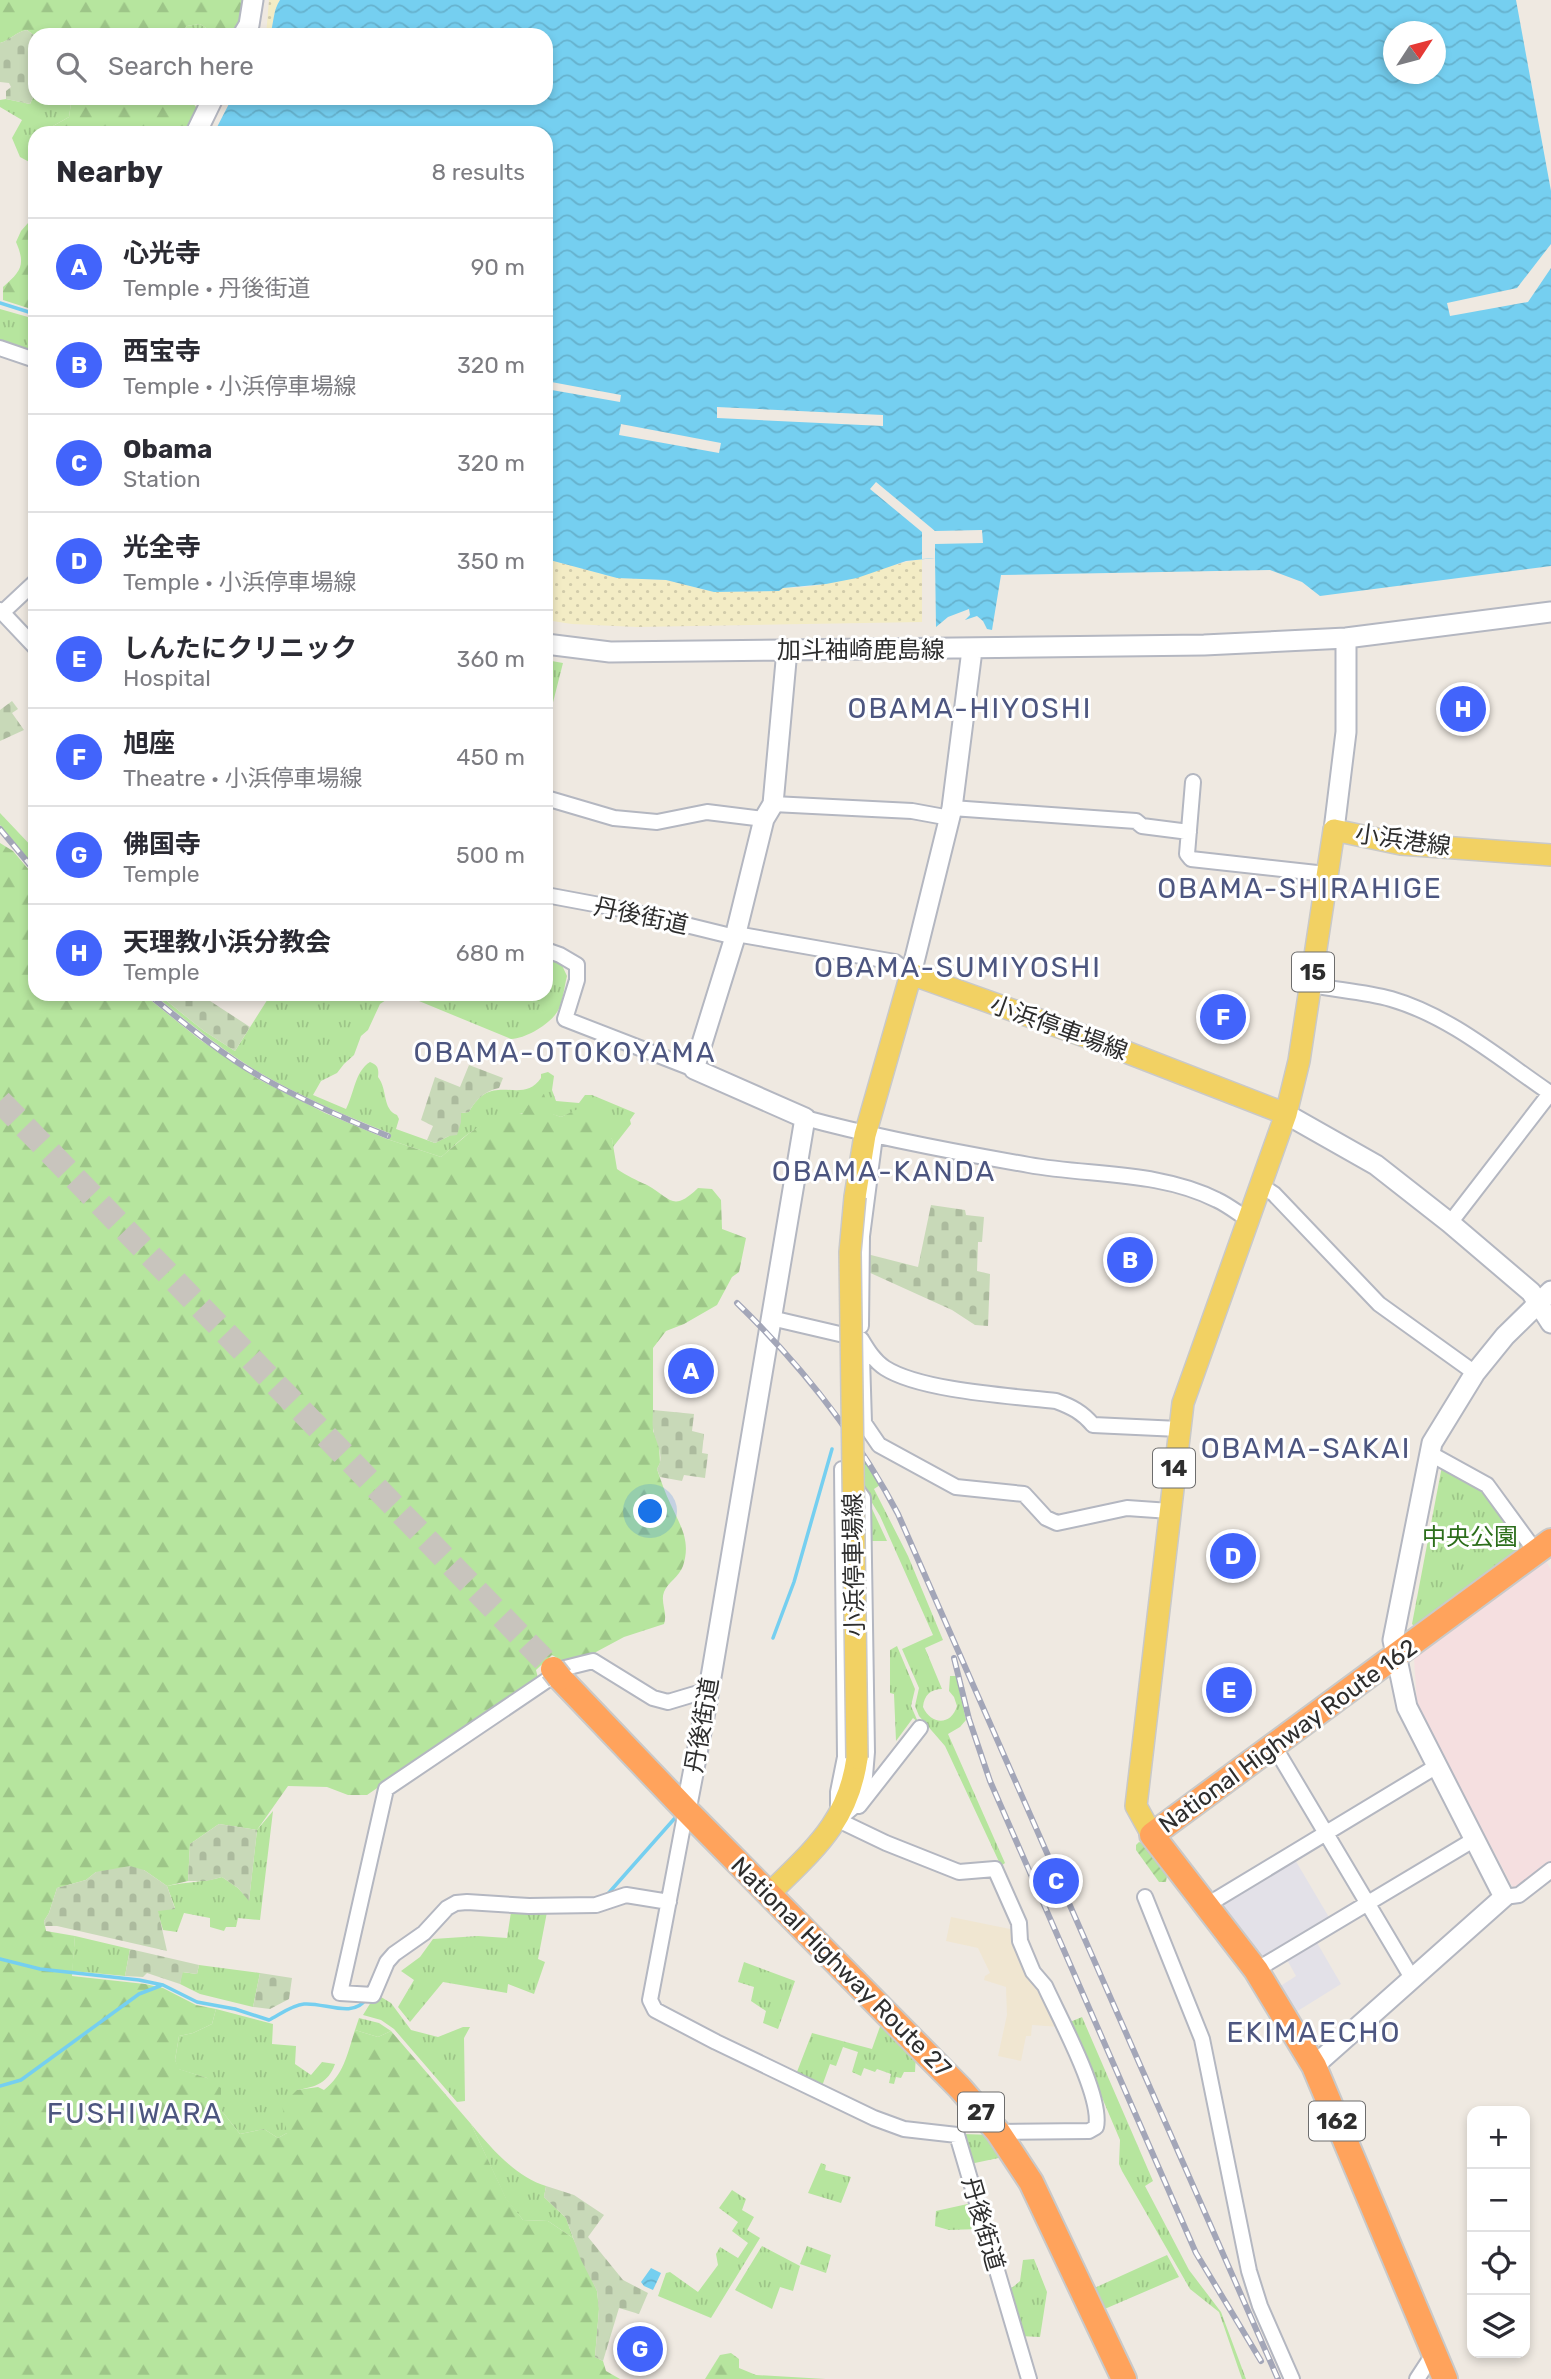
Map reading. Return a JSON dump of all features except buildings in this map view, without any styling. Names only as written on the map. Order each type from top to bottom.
[{"type":"highway","name":"National Highway Route 162","points":[[1445,2379],[1314,2066],[1256,1970],[1152,1835],[1544,1546]]},
{"type":"highway","name":"National Highway Route 27","points":[[553,1670],[686,1810],[960,2088],[998,2132],[1044,2207],[1124,2379]]},
{"type":"main road","name":"小浜港線","points":[[1286,1114],[1299,1062],[1334,830],[1401,844],[1551,855]]},
{"type":"main road","name":"小浜停車場線","points":[[769,1894],[838,1820],[854,1777],[857,1758],[850,1252],[855,1197],[911,974],[1090,1038],[1286,1114]]},
{"type":"main road","name":"14","points":[[1152,1835],[1136,1806],[1183,1403],[1286,1114]]},
{"type":"street","points":[[246,28],[253,0]]},
{"type":"street","points":[[199,126],[209,105]]},
{"type":"street","points":[[0,348],[28,358]]},
{"type":"street","points":[[28,588],[1,611],[28,640]]},
{"type":"street","points":[[972,650],[1204,645],[1346,638],[1551,612]]},
{"type":"street","points":[[1334,830],[1346,732],[1346,638]]},
{"type":"street","name":"加斗袖崎鹿島線","points":[[553,645],[610,652],[972,650],[951,813],[911,974]]},
{"type":"street","points":[[694,1069],[736,935],[768,812],[787,650]]},
{"type":"street","points":[[1193,782],[1187,854],[1191,859],[1326,874]]},
{"type":"street","points":[[553,800],[614,818],[657,822],[707,812],[912,811],[1136,821],[1142,826],[1189,832]]},
{"type":"street","name":"丹後街道","points":[[553,896],[736,935],[895,962],[911,974]]},
{"type":"street","points":[[553,952],[577,965],[577,981],[565,1019],[694,1069],[805,1118],[870,1135],[1032,1166],[1127,1176],[1171,1184],[1217,1200],[1249,1220]]},
{"type":"street","points":[[1311,985],[1391,999],[1434,1016],[1549,1097],[1450,1223]]},
{"type":"street","points":[[1286,1114],[1376,1165],[1450,1223],[1531,1292],[1544,1298],[1551,1323]]},
{"type":"street","name":"丹後街道","points":[[805,1118],[708,1690],[650,2000],[655,2010],[874,2118],[904,2129],[957,2135],[1029,2379]]},
{"type":"street","points":[[870,1135],[862,1236],[861,1339],[864,1423],[879,1446],[956,1487],[1024,1494],[1046,1518],[1057,1523],[1127,1508],[1170,1511]]},
{"type":"street","points":[[1262,1186],[1273,1194],[1378,1304],[1475,1373]]},
{"type":"street","points":[[1504,1896],[1407,1707],[1393,1640],[1429,1452],[1447,1416],[1475,1373],[1506,1336],[1544,1298]]},
{"type":"street","points":[[771,1318],[861,1339],[870,1354],[885,1368],[927,1383],[1056,1401],[1084,1414],[1093,1425],[1179,1429]]},
{"type":"street","points":[[1429,1452],[1487,1485],[1544,1546]]},
{"type":"street","points":[[842,1469],[863,1498],[867,1752],[865,1776],[858,1803],[838,1820],[838,1792],[845,1758],[842,1469]]},
{"type":"street","points":[[669,1902],[626,1895],[596,1905],[456,1903],[447,1908],[424,1933],[394,1954],[387,1962],[373,1995],[340,1993],[386,1790],[542,1682],[574,1664],[593,1661],[653,1698],[668,1702],[708,1690]]},
{"type":"street","points":[[838,1820],[864,1803],[920,1728]]},
{"type":"street","points":[[1274,1746],[1412,1978]]},
{"type":"street","points":[[1207,1905],[1437,1766]]},
{"type":"street","points":[[838,1820],[886,1843],[959,1872],[995,1869],[1019,1923],[1020,1941],[1034,1972],[1045,1986],[1091,2088],[1098,2121],[1096,2127],[1089,2131],[998,2132]]},
{"type":"street","points":[[1256,1970],[1475,1839]]},
{"type":"street","points":[[1314,2066],[1504,1896],[1519,1895],[1551,1870]]},
{"type":"street","points":[[1144,1897],[1202,2039],[1249,2271],[1260,2306],[1292,2379]]},
{"type":"street","points":[[1417,2379],[1434,2353]]},
{"type":"shaded area","points":[[1546,1561],[1551,1570],[1551,1863],[1513,1888],[1417,1705],[1414,1658]]},
{"type":"shaded area","points":[[1294,1858],[1330,1919],[1262,1959],[1219,1903]]},
{"type":"shaded area","points":[[951,1917],[1015,1930],[1060,2027],[1032,2025],[1031,2036],[1026,2036],[1021,2061],[998,2056],[1007,2015],[1006,1987],[984,1980],[990,1973],[978,1948],[946,1941]]},
{"type":"shaded area","points":[[1316,1941],[1341,1984],[1296,2012],[1279,1987],[1296,1976],[1286,1958]]},
{"type":"green space","points":[[0,0],[244,0],[238,28],[206,28],[200,24],[185,28],[28,28],[28,31],[19,32],[0,43]]},
{"type":"green space","points":[[200,24],[206,28],[185,28]]},
{"type":"green space","points":[[28,31],[28,104],[6,99],[6,91],[11,87],[9,83],[0,82],[0,43],[19,32]]},
{"type":"green space","points":[[0,100],[28,105],[71,105],[69,117],[53,126],[28,126],[28,161],[20,157],[12,138],[22,120],[0,107]]},
{"type":"green space","points":[[71,105],[194,105],[197,108],[190,126],[53,126],[69,117]]},
{"type":"green space","points":[[28,223],[28,308],[3,300],[3,287],[20,267],[21,256],[16,242]]},
{"type":"green space","points":[[0,309],[28,317],[28,352],[0,342]]},
{"type":"green space","points":[[553,661],[563,663],[553,702]]},
{"type":"green space","points":[[12,701],[18,709],[12,713],[24,730],[0,741],[0,710]]},
{"type":"green space","points":[[0,813],[28,843],[28,859],[0,825]]},
{"type":"green space","points":[[0,843],[13,851],[28,869],[28,1001],[152,1001],[199,1039],[258,1079],[325,1113],[387,1139],[441,1157],[468,1134],[505,1110],[522,1114],[535,1095],[544,1094],[550,1113],[561,1117],[580,1108],[601,1119],[612,1139],[617,1169],[672,1201],[682,1200],[698,1188],[712,1189],[721,1200],[722,1229],[746,1238],[739,1272],[732,1277],[717,1305],[666,1331],[653,1348],[653,1431],[659,1445],[660,1463],[657,1469],[681,1527],[686,1549],[681,1570],[664,1592],[664,1624],[624,1637],[596,1652],[592,1657],[566,1663],[552,1655],[536,1670],[538,1678],[367,1795],[348,1795],[327,1787],[288,1786],[257,1830],[219,1824],[190,1844],[188,1881],[167,1886],[144,1870],[96,1872],[86,1880],[57,1888],[44,1921],[46,1931],[75,1936],[72,1976],[163,1988],[196,2005],[216,2009],[212,2024],[179,2036],[175,2060],[179,2069],[207,2078],[221,2088],[221,2110],[240,2134],[264,2129],[278,2138],[287,2133],[282,2105],[297,2090],[318,2087],[324,2090],[331,2084],[344,2063],[355,2030],[378,2037],[391,2031],[471,2124],[506,2198],[523,2220],[548,2221],[573,2238],[597,2291],[599,2309],[595,2357],[603,2361],[606,2371],[620,2379],[0,2379]]},
{"type":"green space","points":[[553,957],[559,959],[567,976],[560,1007],[546,1024],[529,1034],[511,1039],[419,1001],[553,1001]]},
{"type":"green space","points":[[162,1001],[167,1001],[204,1031],[235,1051],[267,1001],[384,1001],[380,1004],[368,1030],[361,1036],[354,1055],[337,1073],[321,1081],[313,1095],[346,1109],[361,1071],[370,1062],[377,1068],[389,1108],[399,1119],[396,1129],[435,1143],[449,1136],[461,1113],[469,1112],[478,1099],[487,1093],[497,1090],[525,1090],[541,1078],[541,1074],[548,1072],[554,1076],[552,1090],[556,1101],[579,1103],[585,1095],[592,1095],[635,1113],[630,1120],[631,1124],[613,1147],[612,1139],[580,1109],[561,1117],[527,1113],[503,1118],[471,1132],[441,1157],[387,1139],[389,1133],[293,1091],[248,1065]]},
{"type":"green space","points":[[167,1001],[210,1001],[250,1027],[235,1051],[204,1031]]},
{"type":"green space","points":[[469,1065],[503,1078],[499,1088],[481,1096],[469,1112],[461,1113],[457,1135],[435,1143],[427,1140],[433,1126],[421,1120],[435,1077],[460,1087]]},
{"type":"green space","points":[[931,1205],[965,1210],[966,1215],[984,1217],[982,1242],[978,1242],[977,1271],[990,1274],[988,1326],[975,1325],[952,1310],[866,1271],[867,1254],[918,1267]]},
{"type":"green space","points":[[653,1410],[694,1414],[692,1431],[704,1434],[702,1453],[708,1454],[705,1478],[684,1475],[682,1481],[660,1477],[657,1469],[660,1454],[653,1428]]},
{"type":"green space","points":[[863,1458],[880,1485],[874,1489],[908,1556],[943,1640],[925,1648],[942,1689],[929,1694],[923,1707],[936,1720],[950,1717],[957,1706],[949,1691],[950,1676],[956,1676],[966,1720],[948,1734],[1005,1863],[1001,1866],[945,1746],[919,1716],[915,1706],[919,1688],[902,1649],[933,1635],[880,1516],[863,1488]]},
{"type":"green space","name":"中央公園","points":[[1442,1466],[1481,1487],[1523,1541],[1522,1547],[1414,1626],[1412,1624]]},
{"type":"green space","points":[[867,1498],[887,1541],[868,1541]]},
{"type":"green space","points":[[897,1646],[915,1689],[911,1706],[918,1722],[913,1718],[896,1741],[894,1694],[890,1693],[890,1650]]},
{"type":"green space","points":[[273,1811],[260,1920],[238,1918],[236,1927],[226,1927],[224,1931],[210,1927],[210,1918],[184,1913],[177,1932],[163,1930],[157,1910],[175,1908],[167,1886],[222,1877],[249,1900],[257,1830]]},
{"type":"green space","points":[[219,1824],[257,1830],[249,1901],[238,1888],[222,1877],[207,1881],[188,1881],[190,1844]]},
{"type":"green space","points":[[1139,1842],[1144,1844],[1167,1875],[1166,1882],[1159,1882],[1136,1850]]},
{"type":"green space","points":[[130,1866],[144,1870],[167,1886],[175,1909],[158,1911],[167,1951],[57,1926],[45,1926],[44,1921],[57,1888],[86,1880],[96,1872]]},
{"type":"green space","points":[[511,1912],[547,1912],[538,1959],[545,1962],[534,1994],[508,1984],[507,1993],[443,1982],[410,2022],[398,2007],[414,1980],[401,1971],[420,1957],[433,1939],[478,1936],[507,1938]]},
{"type":"green space","points":[[75,1936],[130,1949],[125,1976],[72,1971]]},
{"type":"green space","points":[[130,1949],[199,1965],[197,1974],[183,1972],[180,1984],[147,1973],[143,1977],[125,1976]]},
{"type":"green space","points":[[744,1962],[795,1981],[778,2029],[763,2023],[766,2011],[751,2001],[754,1987],[738,1982]]},
{"type":"green space","points":[[199,1965],[260,1973],[253,2007],[200,1994],[180,1984],[182,1972],[197,1974]]},
{"type":"green space","points":[[260,1973],[292,1978],[289,1999],[270,2009],[253,2007]]},
{"type":"green space","points":[[376,1994],[391,2003],[411,2030],[438,2037],[470,2027],[464,2038],[465,2101],[457,2102],[394,2029],[381,2020],[363,2015]]},
{"type":"green space","points":[[216,2009],[273,2024],[272,2044],[296,2046],[295,2064],[311,2075],[322,2062],[335,2064],[329,2076],[321,2083],[297,2090],[287,2133],[278,2138],[264,2129],[240,2134],[221,2110],[207,2078],[178,2069],[175,2060],[179,2036],[212,2024]]},
{"type":"green space","points":[[1082,2017],[1153,2181],[1145,2186],[1189,2270],[1221,2312],[1246,2379],[1242,2379],[1219,2312],[1190,2289],[1122,2171],[1119,2164],[1120,2140],[1070,2022]]},
{"type":"green space","points":[[359,2018],[379,2023],[391,2031],[378,2037],[355,2030]]},
{"type":"green space","points":[[882,2021],[916,2054],[915,2072],[904,2072],[901,2078],[896,2077],[894,2084],[889,2083],[891,2074],[877,2069],[875,2072],[864,2068],[861,2076],[852,2072],[858,2052],[843,2047],[836,2066],[830,2064],[821,2089],[795,2077],[812,2033],[872,2049]]},
{"type":"green space","points":[[471,2124],[514,2169],[546,2186],[544,2197],[566,2218],[573,2238],[548,2221],[523,2220],[506,2199]]},
{"type":"green space","points":[[962,2134],[993,2135],[1008,2156],[970,2164]]},
{"type":"green space","points":[[821,2163],[826,2165],[825,2170],[851,2177],[841,2203],[808,2193]]},
{"type":"green space","points":[[546,2186],[574,2195],[604,2215],[588,2237],[623,2280],[648,2293],[639,2314],[619,2308],[603,2361],[595,2357],[599,2309],[597,2291],[581,2260],[566,2218],[544,2197]]},
{"type":"green space","points":[[732,2190],[746,2199],[742,2210],[754,2217],[747,2230],[760,2238],[711,2318],[658,2296],[666,2273],[670,2272],[698,2292],[718,2265],[716,2254],[720,2247],[738,2258],[748,2243],[732,2231],[738,2222],[719,2208]]},
{"type":"green space","points":[[972,2203],[979,2229],[949,2230],[935,2226],[936,2211]]},
{"type":"green space","points":[[762,2246],[800,2266],[793,2291],[780,2287],[772,2309],[735,2290]]},
{"type":"green space","points":[[807,2246],[831,2255],[826,2273],[800,2264]]},
{"type":"green space","points":[[1167,2255],[1179,2277],[1100,2311],[1090,2290]]},
{"type":"green space","points":[[1034,2259],[1047,2292],[1040,2337],[1019,2336],[1005,2289],[1020,2281],[1023,2260]]},
{"type":"green space","points":[[731,2353],[739,2359],[739,2368],[756,2375],[826,2379],[705,2379],[720,2355]]},
{"type":"sand","points":[[269,0],[280,0],[272,28],[267,28]]},
{"type":"sand","points":[[922,559],[922,622],[637,627],[553,621],[553,561],[617,578],[666,580],[714,592],[779,591],[783,588],[819,585]]},
{"type":"water","points":[[280,0],[1516,0],[1551,191],[1551,566],[1320,596],[1302,582],[1270,570],[1001,575],[992,630],[987,629],[977,616],[965,620],[970,615],[969,609],[948,617],[936,627],[935,558],[906,561],[857,578],[826,584],[783,588],[779,591],[714,592],[666,580],[617,578],[553,561],[553,126],[218,126],[228,105],[553,105],[553,28],[272,28]]},
{"type":"water","points":[[651,2268],[661,2273],[653,2290],[641,2282]]},
{"type":"pier","points":[[1551,244],[1551,268],[1528,302],[1450,316],[1447,303],[1517,288]]},
{"type":"pier","points":[[553,382],[621,395],[620,402],[553,390]]},
{"type":"pier","points":[[717,407],[883,415],[883,426],[717,418]]},
{"type":"pier","points":[[621,424],[721,443],[719,453],[619,435]]},
{"type":"pier","points":[[876,482],[935,531],[982,530],[983,543],[935,544],[935,558],[922,559],[922,532],[870,489]]},
{"type":"waterway","points":[[0,303],[28,312]]},
{"type":"waterway","points":[[773,1638],[794,1582],[832,1449]]},
{"type":"waterway","points":[[606,1896],[675,1818]]},
{"type":"waterway","points":[[0,1959],[40,1969],[163,1985],[197,2002],[235,2009],[269,2020],[299,2005],[346,2009],[354,2008],[366,1999]]},
{"type":"waterway","points":[[0,2086],[21,2080],[139,1994],[160,1986]]},
{"type":"tunnel","points":[[0,1101],[547,1663]]},
{"type":"railway","points":[[0,829],[28,863]]},
{"type":"railway","points":[[157,1001],[217,1048],[261,1077],[324,1109],[388,1136]]},
{"type":"railway","points":[[737,1303],[784,1351],[826,1402],[864,1456],[898,1514],[1278,2379]]},
{"type":"railway","points":[[954,1658],[969,1719],[990,1781],[1196,2253],[1261,2361]]},
{"type":"place","name":"天理教小浜分教会","points":[[1463,709]]},
{"type":"place","name":"旭座","points":[[1223,1017]]},
{"type":"place","name":"西宝寺","points":[[1130,1260]]},
{"type":"place","name":"心光寺","points":[[691,1371]]},
{"type":"place","name":"光全寺","points":[[1233,1556]]},
{"type":"place","name":"しんたにクリニック","points":[[1229,1690]]},
{"type":"place","name":"Obama","points":[[1056,1881]]},
{"type":"place","name":"佛国寺","points":[[640,2349]]},
{"type":"district","name":"OBAMA-HIYOSHI","points":[[970,708]]},
{"type":"district","name":"OBAMA-SHIRAHIGE","points":[[1300,888]]},
{"type":"district","name":"OBAMA-SUMIYOSHI","points":[[958,967]]},
{"type":"district","name":"OBAMA-OTOKOYAMA","points":[[565,1052]]},
{"type":"district","name":"OBAMA-KANDA","points":[[884,1171]]},
{"type":"district","name":"OBAMA-SAKAI","points":[[1306,1448]]},
{"type":"district","name":"EKIMAECHO","points":[[1314,2032]]},
{"type":"district","name":"FUSHIWARA","points":[[135,2113]]}]
